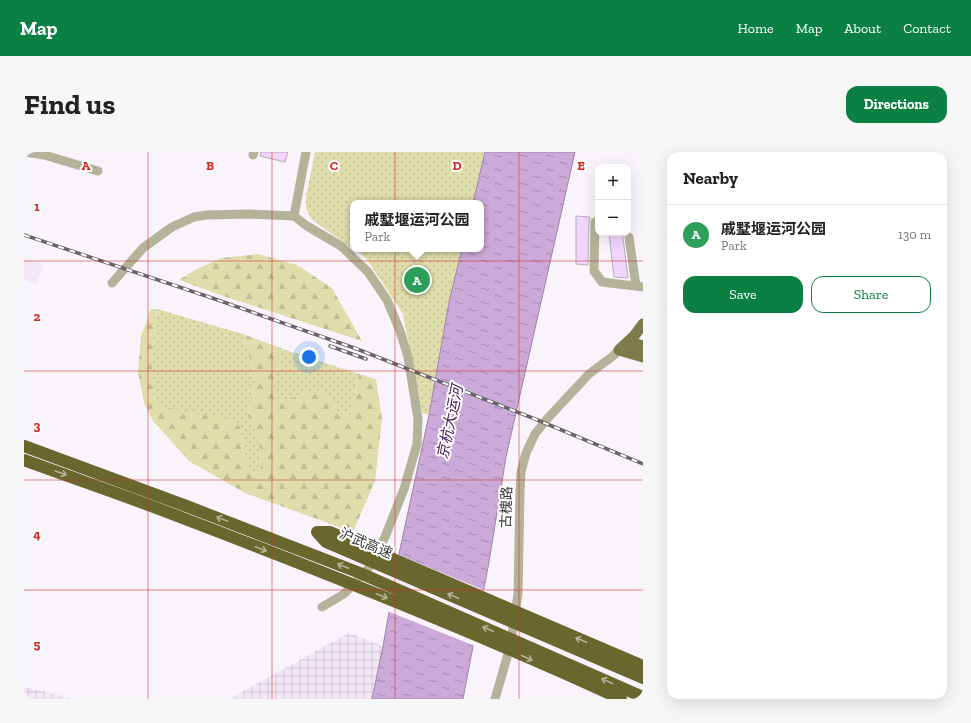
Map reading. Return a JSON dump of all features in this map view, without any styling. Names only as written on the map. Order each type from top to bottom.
[{"type":"highway","points":[[24,446],[197,510],[360,573],[643,697]]},
{"type":"highway","points":[[24,460],[184,518],[374,593],[621,699]]},
{"type":"highway","name":"沪武高速","points":[[643,666],[330,532],[317,532],[326,542],[643,678]]},
{"type":"main road","points":[[643,324],[634,336],[619,350],[643,358]]},
{"type":"main road","points":[[628,342],[643,346]]},
{"type":"street","points":[[26,152],[98,171]]},
{"type":"street","points":[[294,216],[306,152]]},
{"type":"street","points":[[112,283],[143,248],[172,227],[194,218],[207,215],[243,214],[294,216],[307,226],[341,246],[368,272],[387,300],[400,331],[408,357],[418,418],[417,444],[404,489],[385,537],[368,569],[344,594],[322,607]]},
{"type":"street","points":[[595,222],[594,271],[602,282],[640,287],[629,237]]},
{"type":"street","name":"古槐路","points":[[495,699],[510,647],[518,594],[521,472],[526,453],[535,434],[547,419],[589,374],[619,350]]},
{"type":"shaded area","points":[[24,259],[43,264],[37,284],[24,280]]},
{"type":"shaded area","points":[[349,633],[383,646],[372,699],[229,699]]},
{"type":"shaded area","points":[[24,687],[74,699],[24,699]]},
{"type":"green space","points":[[315,152],[485,152],[474,200],[350,200],[350,247],[311,219],[306,208],[306,196]]},
{"type":"green space","points":[[357,252],[461,252],[449,302],[429,415],[422,413],[403,314],[366,258]]},
{"type":"green space","points":[[258,254],[297,265],[332,288],[362,341],[226,297],[179,280],[195,270],[221,258]]},
{"type":"green space","points":[[151,309],[157,309],[152,359],[155,405],[230,420],[241,428],[247,474],[261,472],[259,439],[248,416],[255,378],[243,334],[283,349],[272,389],[280,401],[323,389],[335,405],[338,415],[351,414],[359,374],[376,379],[382,419],[375,481],[353,532],[245,493],[189,461],[153,421],[144,403],[138,372],[141,336]]},
{"type":"green space","points":[[157,309],[243,334],[255,378],[248,416],[259,439],[261,472],[247,474],[241,428],[155,405],[152,359]]},
{"type":"green space","points":[[283,349],[359,374],[351,414],[338,415],[335,405],[323,389],[280,401],[272,389]]},
{"type":"water","name":"京杭大运河","points":[[485,152],[575,152],[506,457],[489,562],[463,699],[372,699],[400,549],[429,415],[449,302],[461,252],[484,252],[484,200],[474,200]]},
{"type":"pier","points":[[397,554],[486,591],[475,646],[387,611]]},
{"type":"building","points":[[261,152],[288,152],[285,162],[260,156]]},
{"type":"building","points":[[576,216],[590,217],[588,265],[576,264]]},
{"type":"building","points":[[609,236],[623,236],[628,278],[614,277]]},
{"type":"railway","points":[[24,235],[212,298],[357,349],[535,419],[643,464]]},
{"type":"railway","points":[[330,346],[366,359]]},
{"type":"place","name":"戚墅堰运河公园","points":[[417,280]]}]
